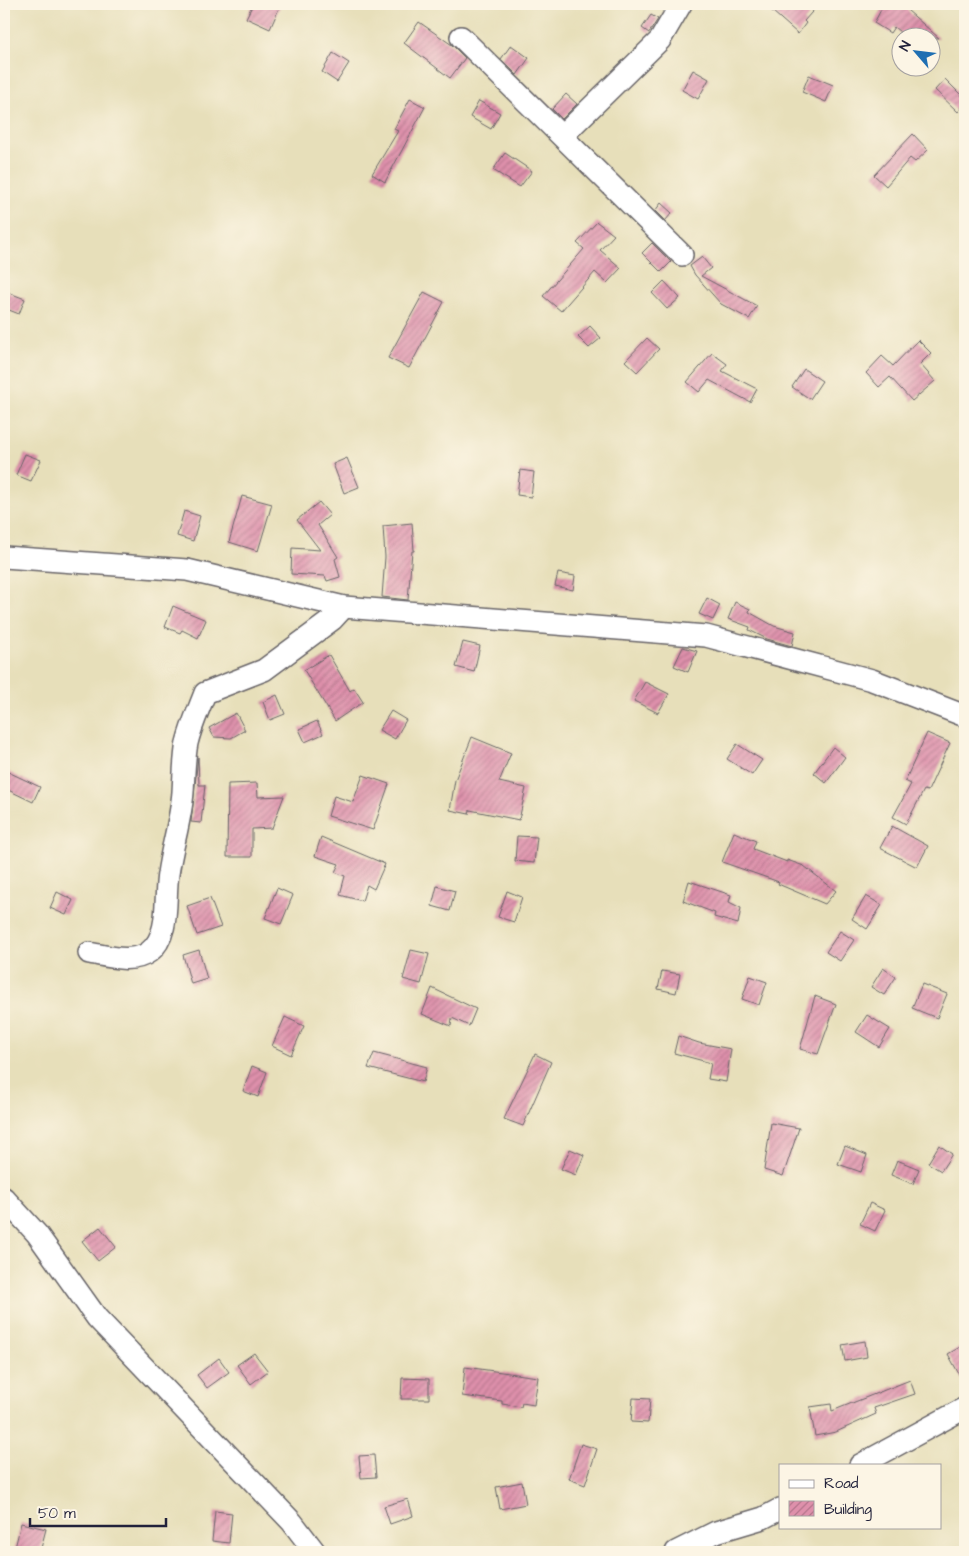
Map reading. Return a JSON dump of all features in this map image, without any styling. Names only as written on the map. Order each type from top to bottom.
[{"type":"street","points":[[563,135],[660,40],[681,4]]},
{"type":"street","points":[[461,37],[563,135],[682,255]]},
{"type":"street","points":[[4,557],[187,570],[344,607],[706,636],[872,680],[965,716]]},
{"type":"street","points":[[89,953],[122,958],[139,957],[149,952],[158,939],[164,924],[168,874],[182,799],[187,741],[205,693],[264,670],[332,619],[344,607]]},
{"type":"street","points":[[4,1198],[37,1234],[97,1318],[292,1522],[315,1552]]},
{"type":"street","points":[[862,1464],[965,1408]]},
{"type":"street","points":[[676,1552],[716,1532],[763,1518],[779,1509]]},
{"type":"building","points":[[253,4],[281,4],[270,29],[246,18]]},
{"type":"building","points":[[764,4],[819,4],[804,21],[806,23],[798,34]]},
{"type":"building","points":[[884,4],[910,4],[907,10],[928,28],[894,27],[890,33],[874,23]]},
{"type":"building","points":[[651,15],[658,19],[649,33],[642,28]]},
{"type":"building","points":[[419,22],[452,45],[465,58],[450,78],[404,43]]},
{"type":"building","points":[[511,45],[529,58],[517,75],[501,59]]},
{"type":"building","points":[[333,53],[349,63],[337,82],[322,72]]},
{"type":"building","points":[[693,70],[709,79],[698,99],[682,90]]},
{"type":"building","points":[[809,75],[833,85],[826,102],[802,92]]},
{"type":"building","points":[[945,79],[965,99],[965,104],[958,112],[935,90]]},
{"type":"building","points":[[566,94],[577,104],[562,119],[552,109]]},
{"type":"building","points":[[410,99],[425,107],[385,182],[372,174],[398,131],[394,129]]},
{"type":"building","points":[[479,101],[500,113],[491,129],[470,117]]},
{"type":"building","points":[[913,134],[928,150],[915,162],[910,158],[886,186],[874,175]]},
{"type":"building","points":[[505,153],[532,171],[520,187],[493,170]]},
{"type":"building","points":[[661,203],[672,213],[665,221],[655,211]]},
{"type":"building","points":[[597,222],[614,235],[600,250],[621,268],[607,283],[595,272],[561,311],[543,296],[584,249],[577,243]]},
{"type":"building","points":[[652,243],[671,262],[661,272],[642,253]]},
{"type":"building","points":[[702,257],[711,268],[701,276],[757,306],[749,319],[721,304],[695,275],[690,266]]},
{"type":"building","points":[[664,281],[680,298],[667,309],[652,293]]},
{"type":"building","points":[[7,292],[25,299],[19,314],[4,308]]},
{"type":"building","points":[[424,292],[444,302],[409,368],[388,358]]},
{"type":"building","points":[[590,326],[601,338],[589,348],[578,337]]},
{"type":"building","points":[[647,338],[659,349],[637,372],[625,361]]},
{"type":"building","points":[[918,340],[931,353],[920,364],[935,381],[912,401],[890,377],[879,387],[866,373],[882,356],[893,366]]},
{"type":"building","points":[[712,353],[727,364],[722,371],[757,389],[750,402],[709,380],[699,392],[687,382]]},
{"type":"building","points":[[804,369],[822,381],[810,399],[792,387]]},
{"type":"building","points":[[25,454],[41,460],[31,481],[16,475]]},
{"type":"building","points":[[347,458],[359,487],[344,493],[333,464]]},
{"type":"building","points":[[520,470],[534,472],[531,497],[517,495]]},
{"type":"building","points":[[242,496],[272,504],[258,551],[229,542]]},
{"type":"building","points":[[319,502],[330,515],[318,525],[338,557],[335,559],[340,577],[327,581],[325,576],[291,574],[292,548],[320,550],[297,520]]},
{"type":"building","points":[[184,511],[200,516],[193,541],[177,536]]},
{"type":"building","points":[[412,523],[414,551],[412,551],[408,600],[382,597],[385,557],[383,526]]},
{"type":"building","points":[[558,573],[575,576],[573,590],[555,586]]},
{"type":"building","points":[[707,598],[720,605],[713,620],[699,614]]},
{"type":"building","points":[[735,602],[750,609],[749,612],[774,626],[795,632],[792,646],[767,639],[749,630],[750,627],[728,619]]},
{"type":"building","points":[[173,606],[206,620],[198,638],[182,630],[180,633],[165,627]]},
{"type":"building","points":[[463,642],[480,646],[474,672],[456,667]]},
{"type":"building","points":[[683,647],[697,651],[688,672],[674,666]]},
{"type":"building","points":[[329,655],[350,691],[354,688],[363,702],[335,721],[304,670]]},
{"type":"building","points":[[645,682],[669,694],[658,713],[634,701]]},
{"type":"building","points":[[277,695],[285,714],[270,720],[263,702]]},
{"type":"building","points":[[391,711],[406,720],[395,739],[379,730]]},
{"type":"building","points":[[236,713],[245,730],[231,738],[214,737],[209,728]]},
{"type":"building","points":[[317,721],[323,734],[305,742],[299,729]]},
{"type":"building","points":[[927,733],[950,743],[928,791],[924,790],[906,824],[893,817],[911,784],[905,781]]},
{"type":"building","points":[[472,737],[511,753],[499,782],[526,788],[519,820],[470,810],[469,814],[450,810],[455,780]]},
{"type":"building","points":[[737,744],[762,760],[752,775],[727,759]]},
{"type":"building","points":[[833,747],[845,757],[826,783],[814,773]]},
{"type":"building","points":[[198,757],[199,785],[205,785],[201,823],[191,822]]},
{"type":"building","points":[[4,770],[40,787],[33,802],[4,788]]},
{"type":"building","points":[[363,775],[389,784],[373,830],[328,816],[334,796],[353,802]]},
{"type":"building","points":[[257,783],[258,797],[284,796],[272,828],[252,829],[252,857],[227,857],[228,784]]},
{"type":"building","points":[[892,826],[928,846],[917,867],[880,848]]},
{"type":"building","points":[[734,832],[756,841],[753,849],[787,862],[787,860],[804,866],[836,891],[825,904],[778,884],[779,882],[722,862]]},
{"type":"building","points":[[517,836],[537,837],[534,863],[515,861]]},
{"type":"building","points":[[321,837],[385,864],[374,889],[367,885],[362,901],[340,895],[345,876],[335,872],[339,864],[315,856]]},
{"type":"building","points":[[689,881],[731,895],[729,902],[741,908],[738,924],[714,917],[715,913],[683,901]]},
{"type":"building","points":[[437,886],[455,891],[450,911],[432,906]]},
{"type":"building","points":[[277,888],[293,895],[281,924],[265,918]]},
{"type":"building","points":[[507,891],[522,897],[514,922],[498,917]]},
{"type":"building","points":[[57,892],[73,900],[66,915],[50,908]]},
{"type":"building","points":[[866,896],[882,905],[867,929],[852,919]]},
{"type":"building","points":[[210,898],[221,927],[197,935],[187,906]]},
{"type":"building","points":[[840,931],[854,940],[840,961],[826,952]]},
{"type":"building","points":[[199,950],[207,979],[191,984],[183,955]]},
{"type":"building","points":[[411,950],[429,954],[421,984],[403,979]]},
{"type":"building","points":[[883,968],[896,977],[884,995],[871,987]]},
{"type":"building","points":[[662,971],[680,974],[676,993],[658,989]]},
{"type":"building","points":[[750,976],[767,982],[759,1005],[742,999]]},
{"type":"building","points":[[922,984],[947,994],[937,1018],[912,1008]]},
{"type":"building","points":[[432,988],[476,1009],[469,1026],[452,1018],[451,1026],[422,1014]]},
{"type":"building","points":[[815,996],[836,1004],[818,1054],[800,1049]]},
{"type":"building","points":[[867,1015],[890,1029],[879,1047],[856,1032]]},
{"type":"building","points":[[285,1017],[304,1026],[291,1055],[272,1046]]},
{"type":"building","points":[[678,1036],[699,1043],[731,1049],[726,1082],[708,1079],[711,1063],[674,1053]]},
{"type":"building","points":[[374,1053],[427,1067],[423,1082],[368,1068]]},
{"type":"building","points":[[535,1054],[551,1062],[523,1126],[504,1119]]},
{"type":"building","points":[[252,1066],[267,1072],[258,1097],[243,1091]]},
{"type":"building","points":[[771,1123],[799,1128],[783,1176],[764,1170]]},
{"type":"building","points":[[939,1145],[952,1154],[941,1171],[928,1163]]},
{"type":"building","points":[[845,1146],[867,1155],[861,1172],[838,1164]]},
{"type":"building","points":[[570,1149],[584,1155],[576,1175],[561,1169]]},
{"type":"building","points":[[897,1160],[919,1169],[913,1184],[891,1175]]},
{"type":"building","points":[[870,1203],[885,1210],[875,1231],[860,1224]]},
{"type":"building","points":[[100,1227],[116,1247],[98,1261],[82,1241]]},
{"type":"building","points":[[865,1341],[867,1357],[845,1361],[842,1345]]},
{"type":"building","points":[[965,1344],[965,1385],[948,1354]]},
{"type":"building","points":[[254,1353],[268,1371],[251,1384],[237,1365]]},
{"type":"building","points":[[219,1358],[229,1372],[207,1388],[197,1375]]},
{"type":"building","points":[[465,1367],[538,1377],[534,1405],[522,1403],[521,1407],[502,1404],[502,1401],[462,1396]]},
{"type":"building","points":[[402,1378],[429,1379],[429,1399],[401,1399]]},
{"type":"building","points":[[910,1380],[915,1394],[874,1408],[876,1414],[836,1432],[815,1436],[810,1407],[831,1404],[832,1411]]},
{"type":"building","points":[[633,1398],[650,1399],[648,1423],[631,1422]]},
{"type":"building","points":[[581,1444],[597,1449],[585,1485],[569,1479]]},
{"type":"building","points":[[374,1455],[376,1477],[361,1478],[359,1456]]},
{"type":"building","points":[[522,1482],[526,1504],[500,1509],[496,1487]]},
{"type":"building","points":[[408,1499],[413,1516],[390,1524],[384,1506]]},
{"type":"building","points":[[215,1511],[232,1513],[229,1543],[212,1541]]},
{"type":"building","points":[[21,1523],[46,1529],[40,1552],[14,1552]]}]
